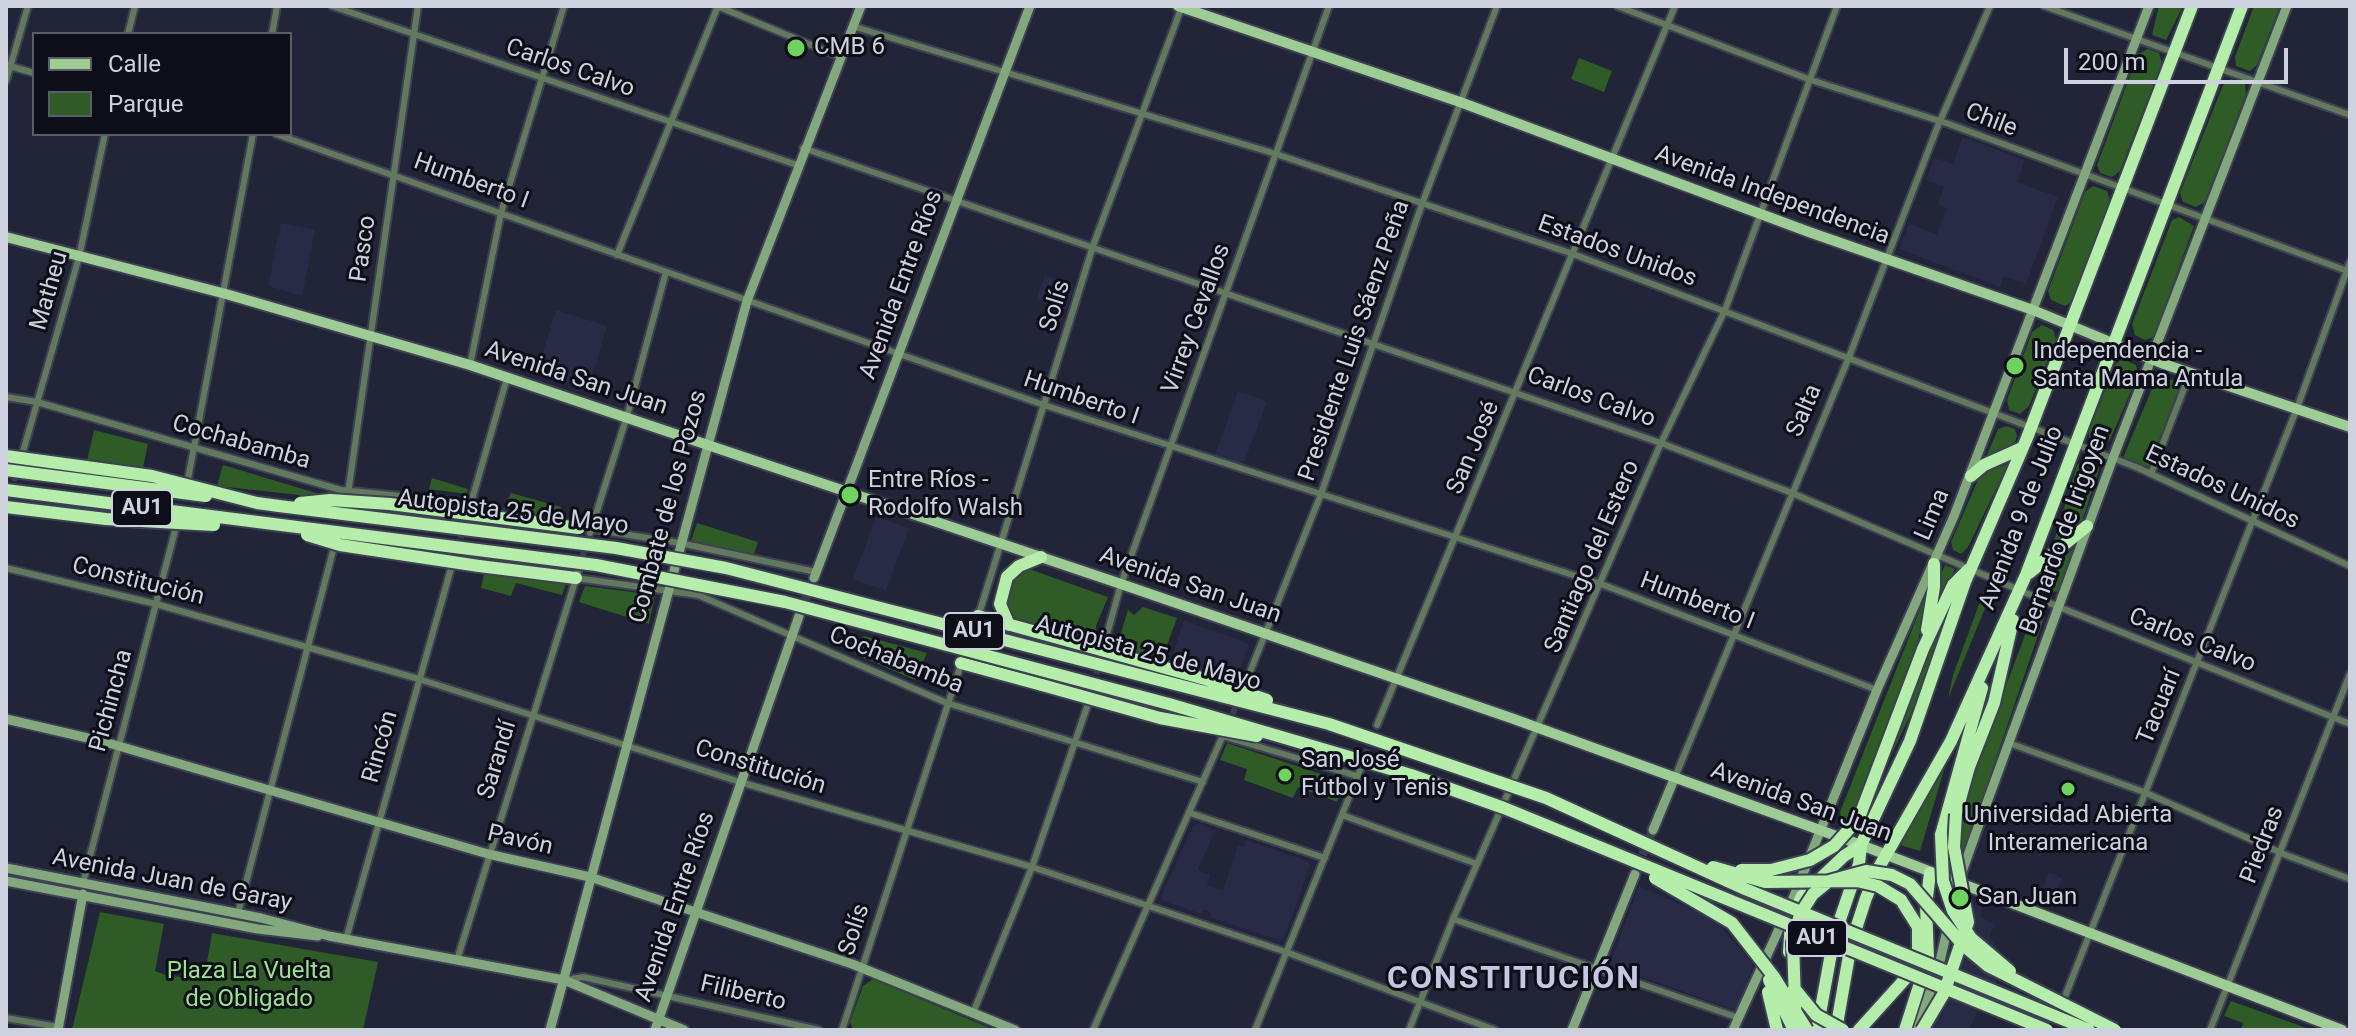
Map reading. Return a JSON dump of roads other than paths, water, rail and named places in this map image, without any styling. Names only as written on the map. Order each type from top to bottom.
[{"type":"highway","name":"Avenida 9 de Julio","points":[[1861,845],[1910,741],[1971,568],[2031,427],[2192,6]]},
{"type":"highway","name":"Avenida 9 de Julio","points":[[1836,1030],[1851,944],[1866,898],[1886,855],[1951,741],[2020,590],[2242,6]]},
{"type":"highway","points":[[1971,476],[1984,465],[2022,448]]},
{"type":"highway","points":[[6,456],[152,476],[257,503]]},
{"type":"highway","name":"Autopista 25 de Mayo","points":[[6,470],[616,548],[726,568],[1329,724],[1506,783],[1639,838],[1745,889],[2089,1030]]},
{"type":"highway","name":"Autopista 25 de Mayo","points":[[6,490],[596,565],[735,591],[1324,748],[1424,780],[1588,842],[2049,1030]]},
{"type":"highway","points":[[279,506],[330,500],[390,504],[586,530]]},
{"type":"highway","points":[[6,507],[106,519],[217,525],[255,523]]},
{"type":"highway","points":[[277,526],[340,545],[479,566],[577,575]]},
{"type":"highway","points":[[2026,575],[2087,526]]},
{"type":"highway","points":[[1009,625],[1000,604],[1007,577],[1013,569],[1041,557]]},
{"type":"highway","points":[[1923,649],[1936,558]]},
{"type":"highway","points":[[1704,863],[1753,872],[1793,866],[1828,850],[1859,818],[1923,649],[1953,585],[1971,568]]},
{"type":"highway","points":[[1920,1030],[1937,1010],[1968,922],[1954,853],[1954,828],[1969,767],[1994,703],[2020,590]]},
{"type":"highway","points":[[978,618],[1219,683],[1329,724]]},
{"type":"highway","points":[[1995,648],[1941,835],[1943,881],[1959,922],[1988,955],[2056,1000]]},
{"type":"highway","points":[[962,661],[1160,718],[1324,748]]},
{"type":"highway","points":[[1639,838],[1765,882],[1830,879],[1865,882],[1901,900],[1918,927],[1918,957],[1906,978],[1859,1030]]},
{"type":"highway","points":[[1588,842],[1718,913],[1738,930],[1807,1030]]},
{"type":"highway","points":[[1794,896],[1861,845]]},
{"type":"highway","points":[[1817,1030],[1834,937],[1859,864],[1861,845]]},
{"type":"highway","points":[[1795,1030],[1793,943],[1798,918],[1822,886],[1842,875],[1859,871],[1885,873],[1910,884],[1969,951],[2007,977],[2115,1030]]},
{"type":"highway","points":[[1905,1030],[1928,958],[1926,905],[1930,873]]},
{"type":"highway","points":[[1813,884],[1794,913],[1789,934],[1789,962],[1795,989],[1806,1006],[1821,1019],[1843,1030]]},
{"type":"highway","points":[[1759,960],[1777,1030]]},
{"type":"highway","points":[[1759,960],[1795,1030]]},
{"type":"main road","name":"Avenida Independencia","points":[[1180,6],[1460,102],[1763,215],[2033,310],[2152,359],[2350,427]]},
{"type":"main road","name":"Avenida San Juan","points":[[6,237],[370,335],[627,416],[1539,728],[1861,845],[2226,988],[2342,1030]]},
{"type":"street","points":[[6,81],[28,6]]},
{"type":"street","points":[[128,32],[135,6]]},
{"type":"street","points":[[272,32],[277,6]]},
{"type":"street","name":"Carlos Calvo","points":[[332,6],[797,165]]},
{"type":"street","name":"Pasco","points":[[348,494],[418,6]]},
{"type":"street","points":[[470,365],[501,213],[564,6]]},
{"type":"street","points":[[617,255],[717,6],[840,57]]},
{"type":"street","name":"Combate de los Pozos","points":[[550,1030],[747,301],[803,148],[861,6]]},
{"type":"street","name":"Avenida Entre Ríos","points":[[815,575],[1003,70],[1030,6]]},
{"type":"street","name":"Solís","points":[[978,618],[1093,246],[1180,6]]},
{"type":"street","name":"Virrey Cevallos","points":[[1104,645],[1121,584],[1329,6]]},
{"type":"street","name":"Presidente Luis Sáenz Peña","points":[[1244,687],[1321,494],[1422,204],[1497,6]]},
{"type":"street","name":"Chile","points":[[1617,6],[1811,80],[1941,121],[2084,177],[2348,272]]},
{"type":"street","name":"San José","points":[[1377,725],[1675,6]]},
{"type":"street","name":"Santiago del Estero","points":[[1409,1030],[1453,919],[1661,443],[1725,310],[1763,215],[1837,6]]},
{"type":"street","name":"Salta","points":[[1653,830],[1990,6]]},
{"type":"street","points":[[2044,6],[2350,115]]},
{"type":"street","name":"Lima","points":[[1733,1030],[1822,831],[1877,690],[1971,476],[2149,6]]},
{"type":"street","name":"Bernardo de Irigoyen","points":[[1920,1030],[1958,883],[2087,526],[2287,6]]},
{"type":"street","name":"Estados Unidos","points":[[852,26],[1276,154],[1573,254],[2113,458],[2350,566]]},
{"type":"street","points":[[8,66],[32,72]]},
{"type":"street","name":"Matheu","points":[[22,455],[79,257],[105,136]]},
{"type":"street","points":[[188,479],[226,294],[253,136]]},
{"type":"street","name":"Humberto I","points":[[282,136],[1169,448],[1601,584],[1877,690]]},
{"type":"street","name":"Carlos Calvo","points":[[803,148],[1518,391],[1661,443],[1792,493],[1936,558],[1971,568],[2059,607],[2350,724]]},
{"type":"street","name":"Tacuarí","points":[[2049,1030],[2091,935],[2144,792],[2297,408],[2350,262]]},
{"type":"street","points":[[666,272],[627,416],[586,530],[680,543],[815,575]]},
{"type":"street","points":[[2151,474],[2191,373]]},
{"type":"street","name":"Cochabamba","points":[[6,397],[37,402],[348,494],[471,503],[507,378]]},
{"type":"street","name":"Pichincha","points":[[83,883],[176,527]]},
{"type":"street","points":[[238,913],[334,547]]},
{"type":"street","name":"Rincón","points":[[346,939],[452,565]]},
{"type":"street","name":"Constitución","points":[[6,568],[156,604],[308,646],[531,713],[740,782],[1032,867],[1286,952],[1495,1030]]},
{"type":"street","name":"Cochabamba","points":[[577,575],[698,595],[947,703],[1203,782]]},
{"type":"street","name":"Sarandí","points":[[457,960],[531,713],[577,575]]},
{"type":"street","name":"Avenida Entre Ríos","points":[[656,1025],[799,616]]},
{"type":"street","name":"Solís","points":[[842,1030],[962,661]]},
{"type":"street","name":"Piedras","points":[[2210,1030],[2350,674]]},
{"type":"street","points":[[973,1013],[1032,867],[1089,701]]},
{"type":"street","name":"Pavón","points":[[6,719],[119,746],[488,854],[590,877],[862,968],[1015,1030]]},
{"type":"street","points":[[1093,1030],[1224,734],[1358,773],[1255,1030]]},
{"type":"street","points":[[2009,743],[2144,792],[2350,879]]},
{"type":"street","points":[[1190,813],[1325,858]]},
{"type":"street","points":[[1342,815],[1477,864]]},
{"type":"street","name":"Avenida Juan de Garay","points":[[6,868],[238,913],[329,936],[564,980],[656,1025],[684,1030]]},
{"type":"street","points":[[1572,1030],[1635,874]]},
{"type":"street","name":"Avenida Juan de Garay","points":[[6,881],[258,929],[329,936]]},
{"type":"street","points":[[6,1018],[58,1029],[84,897],[83,883]]},
{"type":"street","points":[[1453,919],[1739,1018]]},
{"type":"street","name":"Filiberto","points":[[564,980],[583,977],[819,1030]]},
{"type":"tunnel","points":[[6,507],[21,457]]},
{"type":"tunnel","points":[[453,564],[471,503]]},
{"type":"tunnel","points":[[580,565],[590,533]]},
{"type":"tunnel","points":[[800,613],[814,578]]},
{"type":"tunnel","points":[[966,651],[977,620]]},
{"type":"tunnel","points":[[1089,700],[1103,649]]},
{"type":"tunnel","points":[[1229,722],[1239,699]]},
{"type":"tunnel","points":[[1362,763],[1377,725]]},
{"type":"tunnel","points":[[1637,867],[1653,830]]},
{"type":"place","name":"CMB 6","points":[[796,48]]},
{"type":"place","name":"Independencia - Santa Mama Antula","points":[[2015,366]]},
{"type":"place","name":"Entre Ríos - Rodolfo Walsh","points":[[850,495]]},
{"type":"place","name":"San José Fútbol y Tenis","points":[[1285,775]]},
{"type":"place","name":"Universidad Abierta Interamericana","points":[[2068,789]]},
{"type":"place","name":"San Juan","points":[[1960,898]]},
{"type":"district","name":"CONSTITUCIÓN","points":[[1514,980]]},
{"type":"park label","name":"Plaza La Vuelta de Obligado","points":[[249,986]]}]
